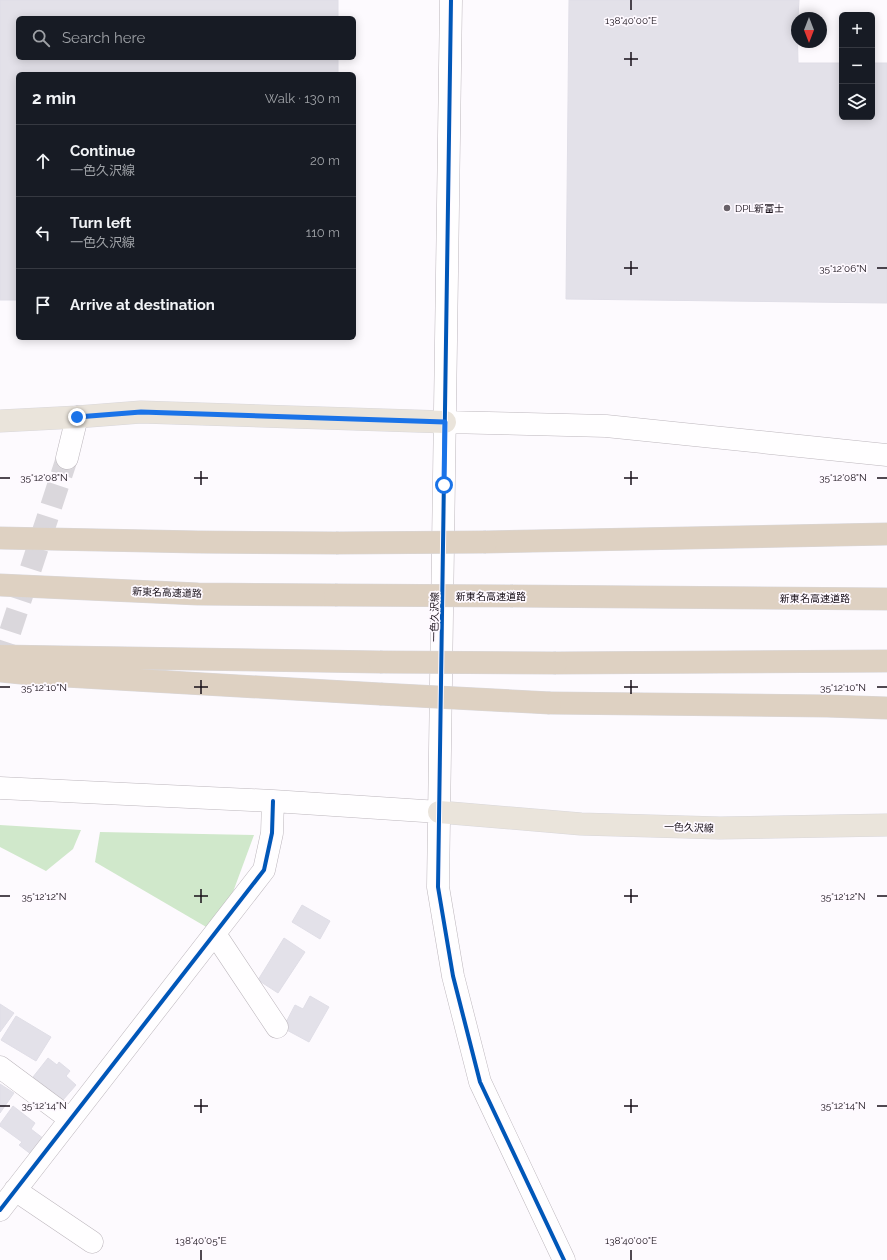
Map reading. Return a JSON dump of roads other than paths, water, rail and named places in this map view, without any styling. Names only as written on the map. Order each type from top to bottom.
[{"type":"highway","points":[[0,538],[336,543],[486,542],[887,534]]},
{"type":"highway","name":"新東名高速道路","points":[[0,585],[198,594],[887,599]]},
{"type":"highway","points":[[0,656],[380,662],[556,663],[887,661]]},
{"type":"highway","points":[[0,671],[550,703],[887,708]]},
{"type":"main road","points":[[0,421],[141,412],[445,422]]},
{"type":"main road","name":"一色久沢線","points":[[439,812],[581,824],[712,828],[887,825]]},
{"type":"street","name":"一色久沢線","points":[[439,812],[451,0]]},
{"type":"street","points":[[67,458],[77,417]]},
{"type":"street","points":[[445,422],[606,426],[887,456]]},
{"type":"street","points":[[0,788],[273,801],[439,812],[438,887],[453,976],[480,1082],[564,1260]]},
{"type":"street","points":[[0,1210],[264,870],[272,833],[273,801]]},
{"type":"street","points":[[215,934],[277,1027]]},
{"type":"street","points":[[0,1067],[70,1119]]},
{"type":"street","points":[[15,1190],[92,1242]]},
{"type":"tunnel","points":[[0,663],[67,458]]},
{"type":"place","name":"DPL新富士","points":[[727,208]]}]
